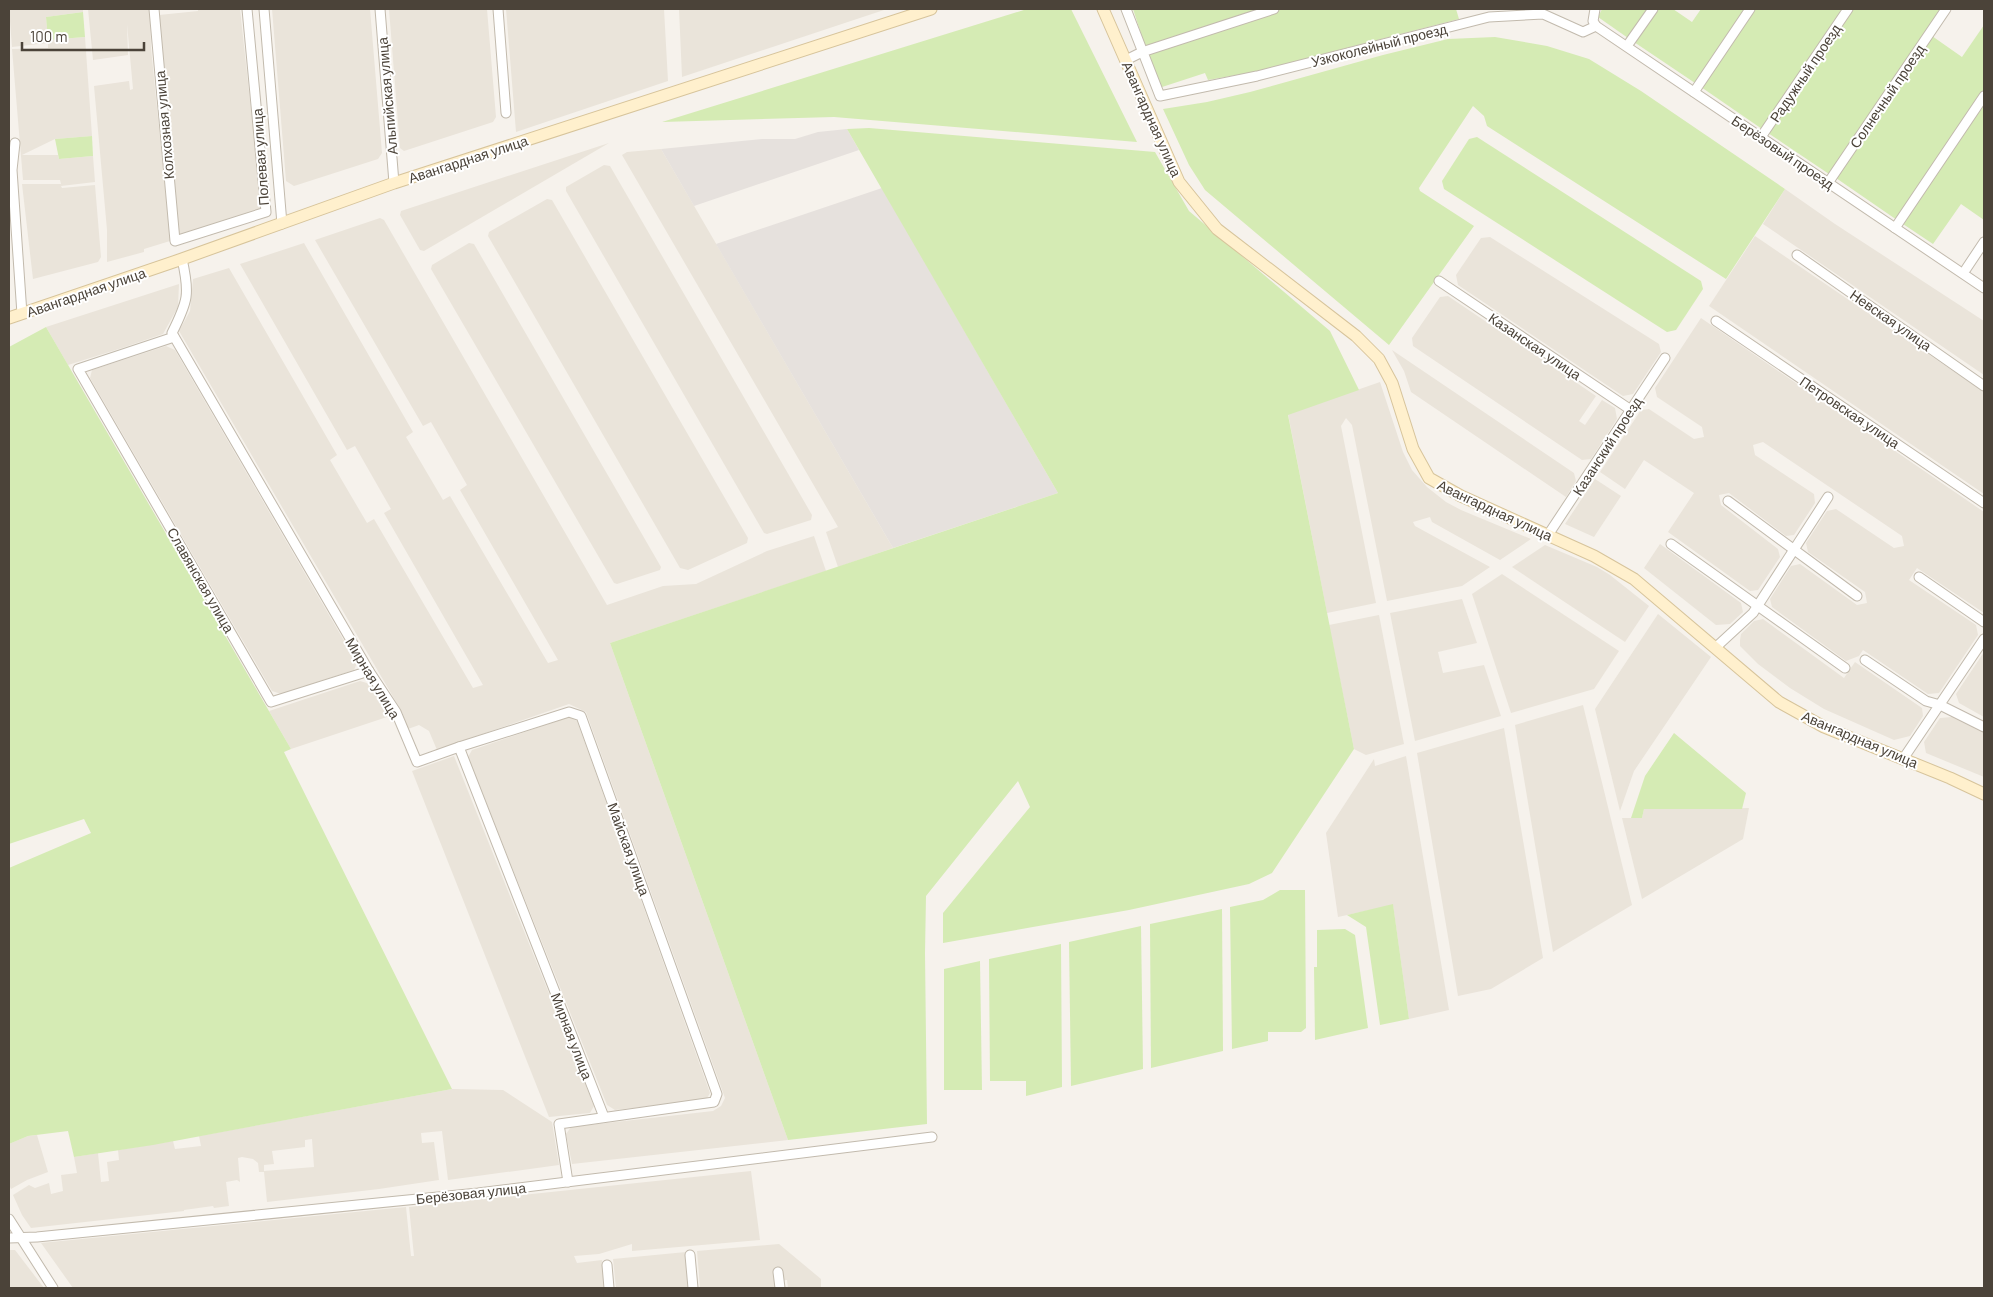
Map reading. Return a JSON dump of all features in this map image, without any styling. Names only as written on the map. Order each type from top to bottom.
[{"type":"main road","name":"Авангардная улица","points":[[9,318],[282,224],[394,183],[931,9]]},
{"type":"main road","name":"Авангардная улица","points":[[1103,9],[1179,182],[1217,229],[1356,336],[1379,359],[1392,383],[1413,449],[1428,478],[1461,496],[1594,556],[1634,579],[1779,702],[1824,727],[1904,758],[1984,794]]},
{"type":"street","name":"Колхозная улица","points":[[154,9],[175,241]]},
{"type":"street","name":"Полевая улица","points":[[175,241],[266,212],[247,9]]},
{"type":"street","points":[[264,9],[282,224]]},
{"type":"street","name":"Альпийская улица","points":[[380,9],[394,183]]},
{"type":"street","points":[[498,9],[506,113]]},
{"type":"street","points":[[1126,9],[1142,52]]},
{"type":"street","points":[[1126,60],[1142,52],[1274,9]]},
{"type":"street","points":[[1595,9],[1594,21],[1596,26]]},
{"type":"street","points":[[1627,46],[1652,9]]},
{"type":"street","points":[[1694,92],[1750,9]]},
{"type":"street","name":"Радужный проезд","points":[[1762,137],[1848,9]]},
{"type":"street","name":"Солнечный проезд","points":[[1828,182],[1946,9]]},
{"type":"street","name":"Узкоколейный проезд","points":[[1142,52],[1160,96],[1257,76],[1489,17],[1543,14],[1583,32],[1596,26]]},
{"type":"street","name":"Берёзовый проезд","points":[[1596,26],[1984,288]]},
{"type":"street","points":[[1895,228],[1984,96]]},
{"type":"street","points":[[15,143],[12,170],[22,314]]},
{"type":"street","points":[[1966,269],[1984,242]]},
{"type":"street","name":"Невская улица","points":[[1797,255],[1984,386]]},
{"type":"street","points":[[174,337],[172,333],[185,308],[187,284],[182,259]]},
{"type":"street","name":"Казанская улица","points":[[1439,282],[1631,410]]},
{"type":"street","name":"Петровская улица","points":[[1716,321],[1984,503]]},
{"type":"street","name":"Славянская улица","points":[[174,337],[78,370],[272,702],[368,671]]},
{"type":"street","name":"Мирная улица","points":[[174,337],[368,671],[396,712],[417,762],[459,748],[604,1117]]},
{"type":"street","name":"Казанский проезд","points":[[1548,535],[1665,358]]},
{"type":"street","points":[[1715,648],[1753,613],[1828,497]]},
{"type":"street","points":[[1728,501],[1857,596]]},
{"type":"street","points":[[1671,544],[1845,668]]},
{"type":"street","points":[[1919,577],[1984,622]]},
{"type":"street","points":[[1904,758],[1984,639]]},
{"type":"street","points":[[1865,660],[1926,701],[1940,704],[1984,726]]},
{"type":"street","name":"Майская улица","points":[[459,748],[569,712],[581,716],[718,1094],[714,1102],[604,1117]]},
{"type":"street","points":[[568,1182],[559,1124],[604,1117]]},
{"type":"street","name":"Берёзовая улица","points":[[9,1238],[446,1196],[932,1137]]},
{"type":"street","points":[[9,1219],[53,1288]]},
{"type":"street","points":[[690,1255],[693,1288]]},
{"type":"street","points":[[607,1265],[609,1288]]},
{"type":"street","points":[[778,1272],[780,1288]]},
{"type":"shaded area","points":[[9,9],[83,9],[83,12],[46,17],[48,40],[85,37],[92,136],[55,139],[22,155],[58,155],[59,159],[93,156],[95,182],[61,186],[62,188],[95,185],[101,257],[98,262],[33,279],[22,184],[61,184],[60,180],[23,180],[12,49],[48,48],[48,43],[12,47]]},
{"type":"shaded area","points":[[88,9],[150,9],[151,48],[170,237],[170,241],[144,249],[144,252],[107,262],[107,230],[94,86],[129,81],[130,90],[133,89],[127,24],[128,55],[93,60]]},
{"type":"shaded area","points":[[198,9],[240,9],[262,211],[179,237],[159,15],[198,11]]},
{"type":"shaded area","points":[[272,9],[370,9],[382,153],[378,159],[294,186],[286,181]]},
{"type":"shaded area","points":[[389,9],[487,9],[496,117],[493,122],[404,151],[400,148]]},
{"type":"shaded area","points":[[506,9],[664,9],[668,81],[516,132]]},
{"type":"shaded area","points":[[679,9],[887,9],[682,77]]},
{"type":"shaded area","points":[[847,129],[859,150],[694,206],[661,149],[762,139],[795,139],[818,132]]},
{"type":"shaded area","points":[[609,143],[424,251],[420,250],[400,215],[401,211]]},
{"type":"shaded area","points":[[661,149],[893,548],[838,567],[826,532],[838,527],[622,155],[627,152]]},
{"type":"shaded area","points":[[604,165],[610,166],[812,515],[811,520],[767,534],[764,533],[566,191],[566,187]]},
{"type":"shaded area","points":[[882,188],[1058,493],[893,548],[716,244]]},
{"type":"shaded area","points":[[1785,189],[1835,224],[1984,321],[1984,375],[1763,224]]},
{"type":"shaded area","points":[[547,199],[552,200],[748,538],[747,543],[688,570],[680,568],[488,236],[489,232]]},
{"type":"shaded area","points":[[380,218],[384,220],[607,605],[663,586],[696,584],[767,551],[814,536],[826,571],[610,643],[788,1140],[572,1164],[566,1134],[571,1127],[713,1111],[721,1106],[725,1098],[586,712],[569,704],[437,750],[429,731],[419,725],[408,729],[402,712],[179,331],[190,311],[193,279],[229,268],[337,455],[330,460],[367,523],[374,519],[473,688],[483,685],[384,513],[391,509],[355,446],[347,450],[240,264],[304,243],[413,432],[406,437],[443,500],[450,496],[548,663],[558,660],[460,490],[467,485],[431,422],[423,426],[315,240]]},
{"type":"shaded area","points":[[1755,236],[1984,392],[1984,494],[1709,306]]},
{"type":"shaded area","points":[[1490,237],[1659,344],[1661,352],[1633,394],[1623,396],[1458,285],[1456,275],[1481,238]]},
{"type":"shaded area","points":[[469,243],[474,244],[661,567],[660,570],[617,584],[614,583],[431,269],[432,265]]},
{"type":"shaded area","points":[[179,284],[178,307],[163,334],[122,348],[68,365],[46,327]]},
{"type":"shaded area","points":[[1448,296],[1596,396],[1579,421],[1585,425],[1602,400],[1615,408],[1617,419],[1591,459],[1582,460],[1413,346],[1412,338],[1440,297]]},
{"type":"shaded area","points":[[1701,318],[1984,512],[1984,613],[1917,568],[1909,580],[1976,625],[1978,635],[1939,693],[1928,694],[1863,650],[1859,656],[1846,661],[1772,607],[1770,599],[1791,566],[1800,564],[1857,605],[1867,603],[1865,592],[1808,552],[1806,543],[1827,511],[1836,509],[1894,548],[1904,546],[1902,536],[1763,442],[1753,445],[1755,455],[1814,494],[1815,503],[1794,535],[1786,536],[1729,493],[1719,495],[1721,505],[1778,549],[1780,557],[1758,590],[1750,591],[1668,532],[1694,493],[1644,460],[1625,489],[1600,472],[1641,410],[1649,409],[1694,439],[1704,437],[1702,427],[1657,397],[1655,388]]},
{"type":"shaded area","points":[[166,346],[175,350],[357,663],[354,670],[281,694],[272,691],[90,378],[92,370]]},
{"type":"shaded area","points":[[1392,350],[1574,473],[1576,481],[1566,497],[1411,392],[1404,371]]},
{"type":"shaded area","points":[[1380,382],[1403,452],[1412,470],[1427,487],[1446,502],[1461,510],[1531,539],[1500,560],[1432,522],[1430,517],[1413,522],[1415,526],[1490,567],[1462,586],[1387,601],[1352,425],[1346,418],[1341,426],[1376,603],[1327,613],[1288,414]]},
{"type":"shaded area","points":[[1595,479],[1621,496],[1594,537],[1565,524]]},
{"type":"shaded area","points":[[1660,544],[1741,603],[1743,612],[1730,624],[1716,625],[1644,568]]},
{"type":"shaded area","points":[[1545,545],[1597,567],[1649,606],[1625,642],[1512,567]]},
{"type":"shaded area","points":[[1502,574],[1619,651],[1594,689],[1511,713],[1472,594]]},
{"type":"shaded area","points":[[1462,599],[1477,643],[1438,652],[1443,673],[1484,665],[1501,716],[1415,741],[1390,613]]},
{"type":"shaded area","points":[[1658,614],[1711,657],[1634,771],[1620,811],[1595,709]]},
{"type":"shaded area","points":[[1379,615],[1404,744],[1366,755],[1354,749],[1329,625]]},
{"type":"shaded area","points":[[1763,619],[1844,678],[1855,662],[1922,708],[1923,716],[1910,736],[1894,740],[1824,709],[1790,688],[1758,664],[1740,646],[1740,640],[1741,634],[1754,621]]},
{"type":"shaded area","points":[[1984,652],[1984,717],[1959,703],[1956,694]]},
{"type":"shaded area","points":[[360,681],[370,684],[390,716],[291,749],[269,711]]},
{"type":"shaded area","points":[[1583,705],[1632,905],[1553,952],[1515,725]]},
{"type":"shaded area","points":[[569,717],[577,721],[710,1093],[706,1100],[615,1110],[607,1105],[468,757],[472,750]]},
{"type":"shaded area","points":[[1952,717],[1984,733],[1984,777],[1926,753],[1924,742],[1940,718]]},
{"type":"shaded area","points":[[1504,728],[1543,958],[1491,989],[1458,996],[1417,753]]},
{"type":"shaded area","points":[[454,756],[594,1106],[590,1113],[549,1117],[412,771]]},
{"type":"shaded area","points":[[1406,756],[1449,1010],[1409,1019],[1393,905],[1338,917],[1326,833],[1374,759],[1375,766]]},
{"type":"shaded area","points":[[1749,808],[1743,839],[1642,899],[1622,818],[1642,818],[1644,809]]},
{"type":"shaded area","points":[[452,1089],[503,1090],[552,1122],[559,1165],[448,1180],[442,1131],[421,1133],[422,1143],[434,1142],[439,1180],[379,1189],[267,1202],[264,1172],[259,1172],[258,1163],[253,1159],[242,1157],[238,1158],[240,1182],[237,1180],[226,1182],[229,1206],[214,1208],[213,1206],[31,1228],[22,1215],[13,1195],[29,1185],[35,1188],[49,1183],[51,1194],[63,1191],[61,1175],[77,1173],[74,1157],[98,1153],[101,1182],[109,1181],[107,1162],[119,1160],[118,1150],[173,1141],[175,1149],[201,1146],[199,1136]],"holes":[[[312,1139],[314,1167],[264,1171],[264,1165],[274,1164],[272,1151],[305,1147],[305,1140]]]},
{"type":"shaded area","points":[[37,1135],[48,1172],[11,1189],[9,1185],[9,1144],[28,1136]]},
{"type":"shaded area","points":[[751,1171],[760,1240],[632,1251],[632,1244],[599,1254],[574,1256],[577,1263],[602,1260],[605,1288],[73,1288],[41,1243],[406,1207],[411,1256],[414,1256],[409,1207]]},
{"type":"shaded area","points":[[779,1244],[821,1279],[821,1288],[788,1288],[787,1280],[776,1281],[777,1288],[700,1288],[697,1251]]},
{"type":"shaded area","points":[[9,1250],[15,1250],[44,1288],[9,1288]]},
{"type":"shaded area","points":[[686,1252],[690,1288],[616,1288],[613,1259]]},
{"type":"green space","points":[[1027,9],[1071,9],[1137,142],[834,117],[662,122]]},
{"type":"green space","points":[[1133,9],[1260,9],[1145,46]]},
{"type":"green space","points":[[1283,9],[1456,9],[1459,19],[1254,72],[1208,80],[1205,73],[1159,88],[1147,53]]},
{"type":"green space","points":[[1602,9],[1648,9],[1628,38],[1598,17]]},
{"type":"green space","points":[[1657,9],[1673,9],[1692,22],[1701,9],[1746,9],[1695,83],[1634,42]]},
{"type":"green space","points":[[1755,9],[1844,9],[1762,129],[1701,87]]},
{"type":"green space","points":[[1853,9],[1942,9],[1829,174],[1768,133]]},
{"type":"green space","points":[[83,12],[85,37],[48,40],[46,17]]},
{"type":"green space","points":[[1984,25],[1984,90],[1897,220],[1836,178],[1932,36],[1962,57]]},
{"type":"green space","points":[[1495,37],[1547,46],[1589,59],[1641,91],[1785,189],[1726,279],[1487,126],[1484,116],[1473,106],[1419,188],[1420,191],[1474,226],[1389,345],[1205,190],[1189,165],[1163,109],[1207,102],[1250,92],[1448,39]]},
{"type":"green space","points":[[1984,103],[1984,220],[1961,204],[1933,244],[1903,224]]},
{"type":"green space","points":[[869,128],[1155,152],[1189,211],[1330,331],[1359,390],[1288,415],[1354,749],[1272,873],[1249,884],[1129,910],[943,943],[943,913],[1030,807],[1018,781],[926,896],[927,1124],[788,1140],[610,643],[1058,493],[847,129]]},
{"type":"green space","points":[[92,136],[93,156],[59,159],[55,139]]},
{"type":"green space","points":[[1477,137],[1701,281],[1703,289],[1676,330],[1667,332],[1444,189],[1442,181],[1469,139]]},
{"type":"green space","points":[[46,327],[291,749],[284,752],[452,1089],[153,1145],[74,1157],[68,1131],[28,1136],[9,1144],[9,868],[91,833],[84,819],[9,844],[9,347]]},
{"type":"green space","points":[[1674,733],[1746,793],[1742,809],[1644,809],[1642,818],[1631,818],[1645,776]]},
{"type":"green space","points":[[1280,890],[1305,890],[1306,1028],[1301,1032],[1268,1032],[1268,1041],[1232,1049],[1230,907],[1263,900]]},
{"type":"green space","points":[[1393,904],[1409,1019],[1380,1025],[1366,927],[1347,915]]},
{"type":"green space","points":[[1222,909],[1223,1051],[1151,1068],[1150,924]]},
{"type":"green space","points":[[1141,926],[1143,1069],[1071,1086],[1069,942]]},
{"type":"green space","points":[[1345,929],[1355,935],[1368,1028],[1315,1040],[1314,967],[1317,967],[1317,930]]},
{"type":"green space","points":[[1061,944],[1062,1087],[1026,1096],[1026,1081],[990,1081],[989,959]]},
{"type":"green space","points":[[980,961],[982,1090],[944,1090],[944,969]]}]
